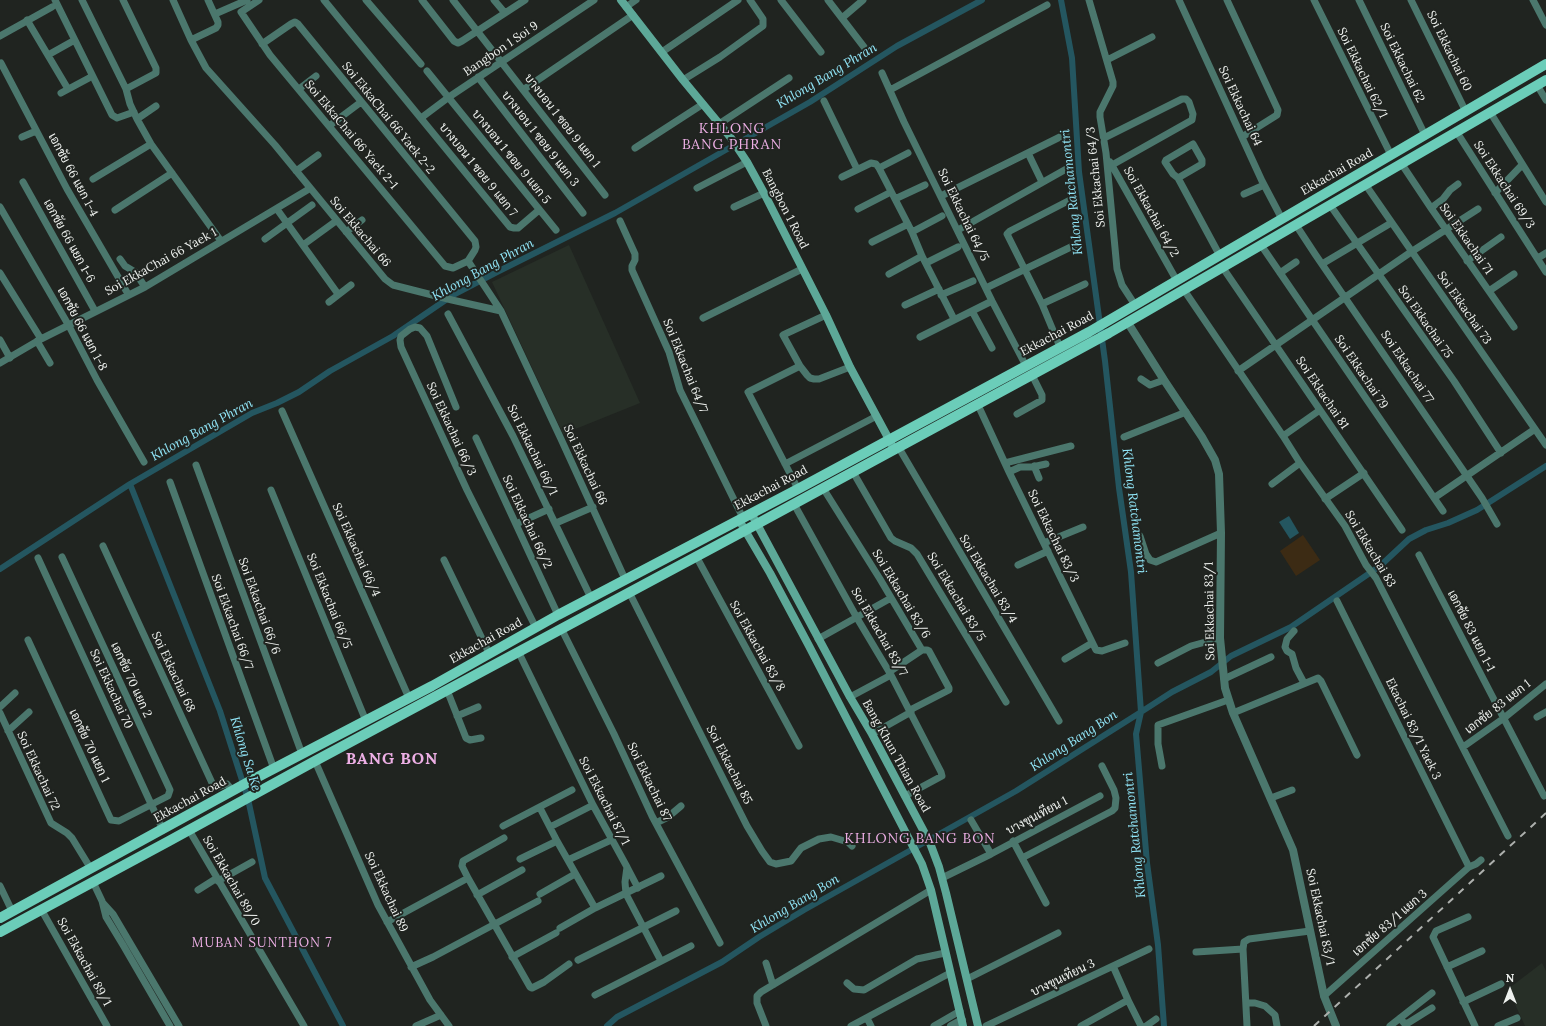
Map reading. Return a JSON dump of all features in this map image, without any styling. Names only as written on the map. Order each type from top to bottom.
[{"type":"main road","name":"Bangbon 1 Road","points":[[624,3],[683,80],[731,138],[747,162],[826,315],[887,441]]},
{"type":"main road","name":"Ekkachai Road","points":[[0,918],[252,780],[432,686],[558,615],[798,489],[1089,332],[1546,64]]},
{"type":"main road","name":"Ekkachai Road","points":[[0,932],[518,651],[757,524],[1110,333],[1542,82]]},
{"type":"main road","points":[[1304,206],[1311,216]]},
{"type":"main road","name":"Bangbon 1 Road","points":[[871,408],[873,418],[894,450]]},
{"type":"main road","points":[[744,517],[745,530],[808,644],[837,702],[916,850],[931,890],[962,1023],[976,1017]]},
{"type":"main road","name":"Bang Khun Thian Road","points":[[744,517],[757,524],[818,639],[872,734],[930,843],[942,878],[978,1026]]},
{"type":"main road","points":[[808,644],[818,639]]},
{"type":"main road","points":[[462,668],[457,674],[456,678],[460,680],[468,679]]},
{"type":"main road","points":[[432,686],[442,686],[443,692]]},
{"type":"street","points":[[82,0],[126,89],[136,116],[150,144],[221,241]]},
{"type":"street","points":[[123,0],[156,68],[156,73],[152,76],[126,89]]},
{"type":"street","name":"Soi Ekkachai 66","points":[[174,0],[191,40],[206,68],[275,145],[309,189],[385,279],[393,284],[439,297],[501,311],[625,579]]},
{"type":"street","points":[[191,40],[216,28],[218,22],[208,0]]},
{"type":"street","points":[[215,14],[247,0]]},
{"type":"street","name":"Soi EkkaChai 66 Yaek 2-1","points":[[259,0],[241,12],[262,44],[445,266],[453,268],[468,261]]},
{"type":"street","name":"บางบอน 1 ซอย 9 แยก 7","points":[[324,0],[510,227],[518,228],[539,210]]},
{"type":"street","points":[[366,0],[421,64]]},
{"type":"street","points":[[422,0],[456,42],[462,41],[525,0]]},
{"type":"street","name":"บางบอน 1 ซอย 9 แยก 1","points":[[453,0],[605,195]]},
{"type":"street","points":[[494,0],[505,14]]},
{"type":"street","name":"Bangbon 1 Soi 9","points":[[421,118],[501,61],[594,0]]},
{"type":"street","points":[[624,3],[636,0]]},
{"type":"street","points":[[662,52],[738,0]]},
{"type":"street","points":[[683,80],[720,57],[763,26],[763,20],[750,0]]},
{"type":"street","points":[[781,0],[821,52]]},
{"type":"street","points":[[828,0],[864,47]]},
{"type":"street","points":[[842,18],[864,0]]},
{"type":"street","name":"Soi Ekkachai 64/3","points":[[1089,0],[1107,60],[1113,86],[1100,112],[1106,153],[1117,269],[1122,285],[1135,306]]},
{"type":"street","name":"Soi Ekkachai 64","points":[[1179,0],[1264,185],[1282,219]]},
{"type":"street","points":[[1227,0],[1278,110],[1277,115],[1242,137]]},
{"type":"street","name":"Soi Ekkachai 62/1","points":[[1314,0],[1391,155]]},
{"type":"street","name":"Soi Ekkachai 62","points":[[1359,0],[1425,135]]},
{"type":"street","name":"Soi Ekkachai 60","points":[[1411,0],[1466,112]]},
{"type":"street","points":[[1533,0],[1546,25]]},
{"type":"street","points":[[0,36],[54,3],[112,115],[117,118],[136,116],[156,106]]},
{"type":"street","points":[[890,90],[1048,5]]},
{"type":"street","points":[[523,90],[633,15]]},
{"type":"street","points":[[27,20],[68,89]]},
{"type":"street","name":"Soi EkkaChai 66 Yaek 2-2","points":[[262,44],[295,22],[298,24],[475,241],[476,246],[468,261]]},
{"type":"street","points":[[1107,60],[1152,37]]},
{"type":"street","points":[[48,55],[73,41]]},
{"type":"street","name":"เอกชัย 66 แยก 1-4","points":[[1,64],[95,239],[128,294]]},
{"type":"street","name":"บางบอน 1 ซอย 9 แยก 5","points":[[427,71],[556,230]]},
{"type":"street","name":"Soi Ekkachai 64/5","points":[[882,73],[992,301],[1026,366]]},
{"type":"street","points":[[299,89],[316,76]]},
{"type":"street","name":"บางบอน 1 ซอย 9 แยก 3","points":[[478,77],[583,213]]},
{"type":"street","points":[[61,93],[89,78]]},
{"type":"street","points":[[719,124],[789,78]]},
{"type":"street","points":[[1542,82],[1546,100]]},
{"type":"street","points":[[1104,138],[1182,99],[1186,99],[1189,102],[1193,114],[1192,120],[1112,165]]},
{"type":"street","points":[[824,101],[857,169]]},
{"type":"street","points":[[329,126],[361,102]]},
{"type":"street","points":[[635,148],[703,104]]},
{"type":"street","points":[[1490,112],[1546,202]]},
{"type":"street","points":[[22,137],[36,131]]},
{"type":"street","name":"Soi Ekkachai 69/3","points":[[1456,131],[1546,272]]},
{"type":"street","points":[[941,196],[1066,134]]},
{"type":"street","points":[[93,179],[150,144]]},
{"type":"street","points":[[1178,178],[1202,164],[1202,160],[1193,144],[1166,160],[1166,164],[1178,178],[1220,256]]},
{"type":"street","points":[[879,168],[908,153]]},
{"type":"street","points":[[1028,153],[1042,182]]},
{"type":"street","name":"Soi Ekkachai 64/2","points":[[1106,153],[1177,281]]},
{"type":"street","points":[[296,171],[318,155]]},
{"type":"street","points":[[696,188],[747,162]]},
{"type":"street","points":[[842,177],[870,163],[876,164],[908,224],[954,319]]},
{"type":"street","name":"Soi Ekkachai 71","points":[[1401,163],[1514,327]]},
{"type":"street","points":[[1495,192],[1522,165]]},
{"type":"street","points":[[958,230],[1068,168]]},
{"type":"street","points":[[115,210],[172,173]]},
{"type":"street","name":"เอกชัย 66 แยก 1-6","points":[[23,182],[95,311]]},
{"type":"street","name":"Soi Ekkachai 73","points":[[1365,184],[1546,445]]},
{"type":"street","points":[[1431,208],[1443,199],[1450,190],[1458,184]]},
{"type":"street","points":[[895,199],[925,185]]},
{"type":"street","points":[[1244,194],[1264,185]]},
{"type":"street","name":"Soi EkkaChai 66 Yaek 1","points":[[0,363],[39,340],[69,326],[128,294],[145,287],[309,189]]},
{"type":"street","points":[[858,209],[891,192]]},
{"type":"street","points":[[734,207],[764,193]]},
{"type":"street","points":[[1060,347],[1042,304],[1007,234],[1010,231],[1070,200]]},
{"type":"street","points":[[265,240],[312,205]]},
{"type":"street","name":"Soi Ekkachai 75","points":[[1330,205],[1454,382],[1500,453]]},
{"type":"street","name":"เอกชัย 66 แยก 1-8","points":[[0,207],[69,326],[97,380],[144,462]]},
{"type":"street","points":[[1238,371],[1379,274],[1478,209]]},
{"type":"street","points":[[280,212],[338,294]]},
{"type":"street","points":[[912,232],[942,216]]},
{"type":"street","points":[[346,232],[362,220]]},
{"type":"street","points":[[303,245],[336,221]]},
{"type":"street","name":"Soi Ekkachai 64/7","points":[[620,221],[635,254],[632,270],[669,352],[680,390],[744,517]]},
{"type":"street","points":[[1322,264],[1391,223]]},
{"type":"street","points":[[872,242],[908,224]]},
{"type":"street","name":"Soi Ekkachai 77","points":[[1296,225],[1489,508],[1497,524]]},
{"type":"street","points":[[1468,261],[1501,237]]},
{"type":"street","points":[[986,288],[1077,244]]},
{"type":"street","name":"Soi Ekkachai 79","points":[[1261,246],[1443,512]]},
{"type":"street","points":[[889,274],[924,259],[958,247]]},
{"type":"street","points":[[1538,258],[1546,253]]},
{"type":"street","points":[[120,259],[125,266],[135,272],[145,287]]},
{"type":"street","points":[[468,261],[501,311]]},
{"type":"street","points":[[1280,273],[1296,262]]},
{"type":"street","name":"Soi Ekkachai 81","points":[[1223,268],[1402,530]]},
{"type":"street","points":[[703,318],[802,269]]},
{"type":"street","points":[[0,273],[39,340],[50,363]]},
{"type":"street","points":[[1489,291],[1514,274]]},
{"type":"street","points":[[905,305],[973,281]]},
{"type":"street","points":[[1042,304],[1085,284]]},
{"type":"street","points":[[329,302],[351,285]]},
{"type":"street","name":"Soi Ekkachai 83","points":[[1184,290],[1283,436],[1300,464],[1345,526],[1366,564],[1376,578],[1508,836]]},
{"type":"street","points":[[920,337],[992,301]]},
{"type":"street","points":[[972,310],[992,348]]},
{"type":"street","name":"Soi Ekkachai 66/1","points":[[448,314],[513,436],[591,598]]},
{"type":"street","points":[[826,315],[782,335],[800,366],[810,378],[819,379],[850,367]]},
{"type":"street","name":"Soi Ekkachai 83/1","points":[[1128,322],[1206,443],[1215,460],[1219,474],[1221,533],[1220,651],[1228,700],[1293,850],[1324,996],[1336,1026]]},
{"type":"street","name":"Soi Ekkachai 66/3","points":[[456,407],[427,336],[420,328],[410,328],[401,336],[401,347],[467,490],[536,628]]},
{"type":"street","points":[[0,340],[10,358]]},
{"type":"street","points":[[798,489],[748,392],[800,366]]},
{"type":"street","points":[[1017,414],[1042,400],[1042,395],[1032,375]]},
{"type":"street","points":[[1141,379],[1150,385],[1164,380]]},
{"type":"street","name":"Soi Ekkachai 83/3","points":[[978,405],[1092,643]]},
{"type":"street","points":[[1283,436],[1320,410]]},
{"type":"street","name":"Soi Ekkachai 66/4","points":[[282,411],[409,698]]},
{"type":"street","points":[[1124,437],[1186,412]]},
{"type":"street","points":[[785,464],[873,418]]},
{"type":"street","points":[[1434,498],[1535,429]]},
{"type":"street","name":"Soi Ekkachai 66/2","points":[[476,438],[558,615]]},
{"type":"street","points":[[1005,463],[1071,446]]},
{"type":"street","name":"Soi Ekkachai 83/4","points":[[894,450],[1059,721]]},
{"type":"street","points":[[1009,472],[1020,467],[1046,464]]},
{"type":"street","points":[[1272,484],[1300,464]]},
{"type":"street","name":"Soi Ekkachai 66/6","points":[[196,465],[302,754]]},
{"type":"street","points":[[1034,466],[1039,478]]},
{"type":"street","name":"Soi Ekkachai 83/5","points":[[852,472],[892,538],[910,548],[917,554],[1006,702]]},
{"type":"street","points":[[1325,499],[1364,473]]},
{"type":"street","name":"Soi Ekkachai 66/7","points":[[170,482],[274,769]]},
{"type":"street","name":"Soi Ekkachai 83/6","points":[[823,488],[922,650],[929,651],[949,690],[910,711]]},
{"type":"street","name":"Soi Ekkachai 66/5","points":[[271,490],[366,721]]},
{"type":"street","name":"Soi Ekkachai 83/7","points":[[794,504],[857,618],[890,673],[941,772],[942,776],[905,796]]},
{"type":"street","points":[[556,523],[593,507]]},
{"type":"street","points":[[516,524],[549,509]]},
{"type":"street","points":[[1044,543],[1083,527]]},
{"type":"street","points":[[1140,536],[1146,554],[1150,560],[1156,562],[1221,533]]},
{"type":"street","name":"Soi Ekkachai 68","points":[[103,546],[213,785],[218,787],[227,784],[234,790]]},
{"type":"street","points":[[1018,565],[1048,551]]},
{"type":"street","name":"เอกชัย 83 แยก 1-1","points":[[1419,554],[1544,796]]},
{"type":"street","name":"Soi Ekkachai 83/8","points":[[696,556],[799,746]]},
{"type":"street","name":"เอกชัย 70 แยก 2","points":[[62,557],[170,790],[168,796],[152,805]]},
{"type":"street","name":"Soi Ekkachai 70","points":[[38,558],[163,830]]},
{"type":"street","points":[[444,560],[489,653]]},
{"type":"street","name":"Soi Ekkachai 85","points":[[629,592],[747,826],[770,862],[776,864],[791,861],[801,848],[818,839],[831,838],[848,842],[852,846]]},
{"type":"street","points":[[818,639],[891,598]]},
{"type":"street","name":"Ekachai 83/1 Yaek 3","points":[[1338,601],[1469,867]]},
{"type":"street","name":"Soi Ekkachai 87","points":[[561,628],[656,823],[720,943]]},
{"type":"street","points":[[1294,631],[1287,639],[1285,647],[1287,651],[1292,654],[1296,668],[1304,683]]},
{"type":"street","points":[[1158,663],[1191,646],[1220,638]]},
{"type":"street","name":"เอกชัย 70 แยก 1","points":[[28,640],[111,820],[119,821],[152,805]]},
{"type":"street","points":[[1065,659],[1092,643],[1099,652],[1125,643]]},
{"type":"street","points":[[850,697],[890,673],[922,650]]},
{"type":"street","name":"Soi Ekkachai 87/1","points":[[518,651],[562,745],[611,840],[638,888]]},
{"type":"street","points":[[1224,679],[1271,657]]},
{"type":"street","points":[[1233,713],[1318,678],[1321,681],[1357,755]]},
{"type":"street","name":"เอกชัย 83 แยก 1","points":[[1463,747],[1504,718],[1546,685]]},
{"type":"street","points":[[443,692],[457,716],[468,740],[481,738]]},
{"type":"street","points":[[0,707],[15,693]]},
{"type":"street","points":[[1162,766],[1158,744],[1158,725],[1228,700]]},
{"type":"street","points":[[457,716],[478,707]]},
{"type":"street","points":[[872,734],[910,711]]},
{"type":"street","points":[[8,731],[29,712]]},
{"type":"street","points":[[1537,716],[1546,712]]},
{"type":"street","name":"Soi Ekkachai 72","points":[[0,714],[50,824],[67,833],[72,838],[91,869]]},
{"type":"street","name":"Soi Ekkachai 89","points":[[315,761],[374,897],[411,967],[449,1026]]},
{"type":"street","points":[[1022,858],[1112,811],[1115,808],[1116,798],[1114,790],[1102,766]]},
{"type":"street","points":[[503,826],[572,790]]},
{"type":"street","points":[[1271,798],[1292,790]]},
{"type":"street","name":"บางขุนเทียน 1","points":[[942,878],[991,854],[1100,796]]},
{"type":"street","points":[[550,826],[593,805]]},
{"type":"street","points":[[656,823],[668,818],[681,806]]},
{"type":"street","points":[[540,808],[595,908]]},
{"type":"street","points":[[971,820],[991,854]]},
{"type":"street","name":"Soi Ekkachai 89/0","points":[[189,830],[304,1026]]},
{"type":"street","points":[[504,838],[462,863],[468,878],[526,982],[532,988],[569,964]]},
{"type":"street","points":[[568,860],[611,840]]},
{"type":"street","points":[[520,859],[557,841]]},
{"type":"street","points":[[1013,841],[1046,903]]},
{"type":"street","name":"เอกชัย 83/1 แยก 3","points":[[1324,996],[1469,867],[1481,860]]},
{"type":"street","points":[[198,890],[252,862]]},
{"type":"street","points":[[627,867],[625,882],[626,894],[661,961]]},
{"type":"street","points":[[477,895],[522,870]]},
{"type":"street","points":[[411,967],[494,925],[575,874]]},
{"type":"street","points":[[512,957],[595,908],[660,876]]},
{"type":"street","points":[[387,922],[468,878]]},
{"type":"street","points":[[93,882],[102,901],[106,917],[124,945],[170,1026]]},
{"type":"street","points":[[0,886],[12,912]]},
{"type":"street","points":[[766,1026],[757,1003],[757,996],[773,984],[931,890]]},
{"type":"street","points":[[102,901],[113,914],[179,1026]]},
{"type":"street","name":"Soi Ekkachai 89/1","points":[[42,909],[108,1026]]},
{"type":"street","points":[[578,960],[676,911]]},
{"type":"street","points":[[1468,917],[1436,931],[1434,934],[1434,939],[1475,1026]]},
{"type":"street","points":[[1247,1026],[1243,950],[1244,942],[1248,939],[1310,931]]},
{"type":"street","points":[[967,979],[1058,933]]},
{"type":"street","points":[[595,995],[691,946]]},
{"type":"street","name":"บางขุนเทียน 3","points":[[986,1026],[1149,949]]},
{"type":"street","points":[[1196,952],[1243,950]]},
{"type":"street","points":[[1447,967],[1482,951]]},
{"type":"street","points":[[847,982],[854,989],[864,990],[916,959],[945,953]]},
{"type":"street","points":[[766,963],[773,984]]},
{"type":"street","points":[[1113,966],[1141,1026]]},
{"type":"street","points":[[851,1026],[950,973]]},
{"type":"street","points":[[1464,1002],[1501,984]]},
{"type":"street","points":[[1390,1026],[1432,994]]},
{"type":"street","points":[[1081,1026],[1128,1000]]},
{"type":"street","points":[[1246,1003],[1255,1003],[1265,1006],[1275,1015],[1277,1026]]},
{"type":"street","points":[[1400,1018],[1404,1023],[1408,1023],[1432,1008]]},
{"type":"street","points":[[934,1026],[960,1011]]},
{"type":"street","points":[[416,1026],[441,1015]]},
{"type":"street","points":[[867,1018],[871,1026]]},
{"type":"street","points":[[1498,1026],[1517,1018]]},
{"type":"street","points":[[1146,1026],[1156,1019]]},
{"type":"street","points":[[951,1026],[962,1023]]},
{"type":"shaded area","points":[[569,245],[640,403],[563,434],[492,282]]},
{"type":"shaded area","points":[[1303,535],[1320,560],[1296,576],[1280,551]]},
{"type":"shaded area","points":[[1542,963],[1546,971],[1546,1026],[1525,1026],[1508,989]]},
{"type":"water","points":[[1289,516],[1299,533],[1290,539],[1279,522]]},
{"type":"waterway","name":"Khlong Bang Phran","points":[[0,569],[130,484],[252,413],[299,392],[330,371],[393,336],[453,295],[615,213],[810,102],[897,46],[982,0]]},
{"type":"waterway","name":"Khlong Ratchamontri","points":[[1061,0],[1072,58],[1079,172],[1105,361],[1119,488],[1131,572],[1141,712],[1136,734],[1147,863],[1158,945],[1164,1026]]},
{"type":"waterway","name":"Khlong Bang Bon","points":[[607,1026],[617,1017],[722,962],[759,937],[804,910],[1016,791],[1172,692],[1211,672],[1231,656],[1291,627],[1380,566],[1409,539],[1426,530],[1448,523],[1477,510],[1546,466]]},
{"type":"waterway","name":"Khlong Sa Ke","points":[[130,484],[220,711],[248,799],[265,878],[343,1026]]},
{"type":"railway","points":[[1314,1026],[1546,813]]},
{"type":"district","name":"KHLONG BANG PHRAN","points":[[732,138]]},
{"type":"district","name":"BANG BON","points":[[392,759]]},
{"type":"district","name":"KHLONG BANG BON","points":[[920,839]]},
{"type":"district","name":"MUBAN SUNTHON 7","points":[[262,943]]}]
